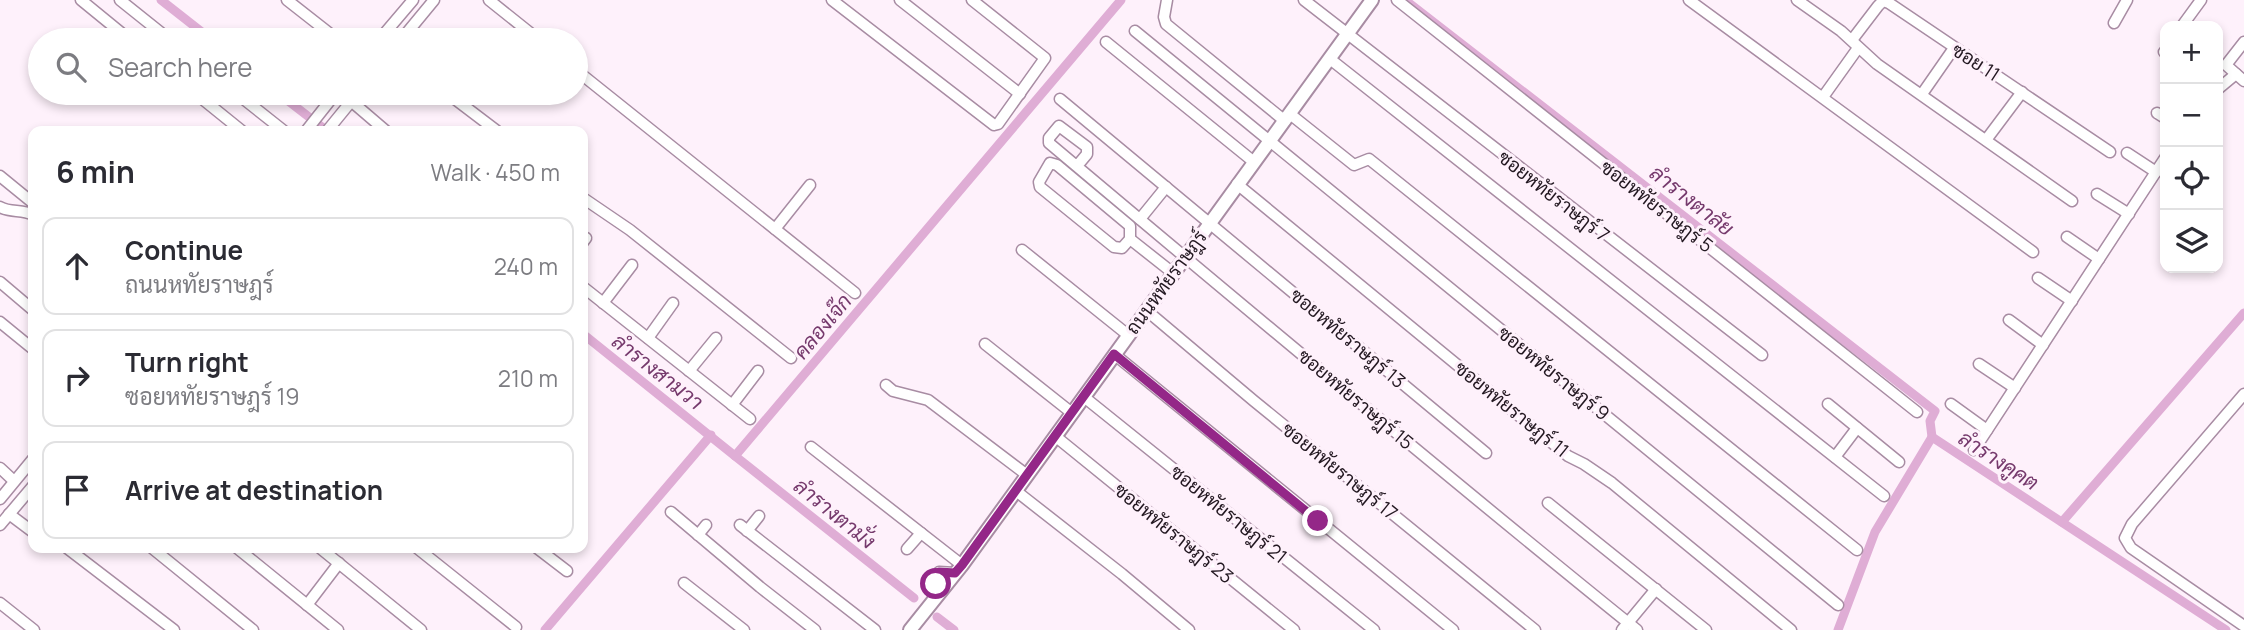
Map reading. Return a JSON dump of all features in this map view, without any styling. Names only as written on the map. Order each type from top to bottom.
[{"type":"main road","name":"ถนนหทัยราษฎร์","points":[[910,630],[1016,491],[1372,0]]},
{"type":"street","points":[[81,0],[115,28]]},
{"type":"street","points":[[120,0],[155,28]]},
{"type":"street","points":[[287,0],[323,28]]},
{"type":"street","points":[[389,28],[413,0]]},
{"type":"street","points":[[411,28],[434,0]]},
{"type":"street","points":[[489,0],[524,28]]},
{"type":"street","points":[[832,0],[990,124],[998,124],[1045,58],[972,0]]},
{"type":"street","points":[[901,0],[1020,94]]},
{"type":"street","points":[[1167,0],[1164,17],[1166,24],[1287,118],[1354,165],[1369,159],[1857,550]]},
{"type":"street","name":"ซอยหทัยราษฎร์ 7","points":[[1304,0],[1762,355]]},
{"type":"street","name":"ซอยหทัยราษฎร์ 5","points":[[1397,0],[1917,412]]},
{"type":"street","points":[[1689,0],[2033,252]]},
{"type":"street","points":[[2114,23],[2127,0]]},
{"type":"street","points":[[2185,21],[2200,0]]},
{"type":"street","name":"ซอย 11","points":[[1855,44],[1884,1],[2110,152]]},
{"type":"street","points":[[1803,2],[1877,64],[2072,201]]},
{"type":"street","name":"ซอยหทัยราษฎร์ 9","points":[[1135,30],[1838,605]]},
{"type":"street","points":[[1106,42],[1254,162]]},
{"type":"street","points":[[2223,86],[2240,77],[2226,65],[2244,42]]},
{"type":"street","points":[[1823,97],[1855,44]]},
{"type":"street","points":[[1922,94],[1954,48]]},
{"type":"street","points":[[1330,59],[1884,496]]},
{"type":"street","points":[[588,80],[855,293]]},
{"type":"street","points":[[1986,140],[2022,92]]},
{"type":"street","name":"ซอยหทัยราษฎร์ 13","points":[[1060,99],[1486,453]]},
{"type":"street","points":[[210,105],[237,126]]},
{"type":"street","points":[[251,105],[278,126]]},
{"type":"street","points":[[310,126],[326,105]]},
{"type":"street","points":[[331,126],[347,105]]},
{"type":"street","points":[[362,105],[381,126]]},
{"type":"street","points":[[463,105],[490,126]]},
{"type":"street","points":[[2127,153],[2156,172]]},
{"type":"street","points":[[1050,163],[1057,165],[1121,216],[1130,226],[1130,239],[1122,248],[1114,247],[1040,187],[1039,182],[1050,163]]},
{"type":"street","name":"ซอยหทัยราษฎร์ 15","points":[[1077,166],[1625,626],[1637,630]]},
{"type":"street","points":[[1975,450],[2160,166]]},
{"type":"street","points":[[0,176],[28,199]]},
{"type":"street","name":"ซอยหทัยราษฎร์ 11","points":[[1237,184],[1568,456],[1612,483],[1791,630]]},
{"type":"street","points":[[775,229],[810,185]]},
{"type":"street","points":[[1140,219],[1167,187]]},
{"type":"street","points":[[2097,194],[2129,214]]},
{"type":"street","points":[[588,201],[630,230],[791,358]]},
{"type":"street","points":[[0,206],[6,210],[28,213]]},
{"type":"street","points":[[2067,237],[2099,259]]},
{"type":"street","points":[[1130,239],[1173,273]]},
{"type":"street","points":[[1022,250],[1128,335]]},
{"type":"street","points":[[603,303],[632,265]]},
{"type":"street","points":[[2038,278],[2072,301]]},
{"type":"street","points":[[0,282],[28,306]]},
{"type":"street","points":[[588,291],[750,419]]},
{"type":"street","points":[[648,338],[673,303]]},
{"type":"street","name":"ซอยหทัยราษฎร์ 17","points":[[1146,310],[1535,630]]},
{"type":"street","points":[[2009,320],[2043,345]]},
{"type":"street","points":[[0,322],[28,345]]},
{"type":"street","points":[[690,372],[716,338]]},
{"type":"street","points":[[985,344],[1072,413]]},
{"type":"street","points":[[1114,354],[1453,630]]},
{"type":"street","points":[[1979,364],[2015,388]]},
{"type":"street","points":[[732,405],[758,371]]},
{"type":"street","points":[[886,385],[893,391],[928,400],[1027,475]]},
{"type":"street","points":[[2244,394],[2132,524],[2125,538],[2131,548],[2244,626]]},
{"type":"street","name":"ซอยหทัยราษฎร์ 21","points":[[1084,397],[1374,630]]},
{"type":"street","points":[[1828,404],[1899,462]]},
{"type":"street","points":[[1951,404],[1987,430]]},
{"type":"street","points":[[1835,457],[1857,428]]},
{"type":"street","name":"ซอยหทัยราษฎร์ 23","points":[[1055,436],[1294,630]]},
{"type":"street","points":[[811,447],[921,533],[958,569]]},
{"type":"street","points":[[0,499],[28,464]]},
{"type":"street","points":[[0,468],[14,481]]},
{"type":"street","points":[[1016,491],[1189,630]]},
{"type":"street","points":[[0,525],[28,492]]},
{"type":"street","points":[[1548,503],[1706,630]]},
{"type":"street","points":[[671,512],[815,630]]},
{"type":"street","points":[[9,514],[28,528]]},
{"type":"street","points":[[759,516],[744,528],[875,630]]},
{"type":"street","points":[[698,535],[706,525]]},
{"type":"street","points":[[908,549],[921,533]]},
{"type":"street","points":[[74,553],[174,630]]},
{"type":"street","points":[[158,553],[253,630]]},
{"type":"street","points":[[243,553],[338,630]]},
{"type":"street","points":[[247,557],[251,553]]},
{"type":"street","points":[[326,553],[421,630]]},
{"type":"street","points":[[423,553],[516,627]]},
{"type":"street","points":[[544,553],[567,571]]},
{"type":"street","points":[[307,605],[339,563]]},
{"type":"street","points":[[684,583],[744,630]]},
{"type":"street","points":[[1625,626],[1656,589]]},
{"type":"street","points":[[0,603],[34,630]]},
{"type":"waterway","name":"ลำรางสามวา","points":[[161,0],[197,28]]},
{"type":"waterway","name":"คลองเจ๊ก","points":[[588,338],[735,456],[1121,0]]},
{"type":"waterway","name":"ลำรางตาลัย","points":[[1405,0],[1935,411],[1930,421],[1932,437]]},
{"type":"waterway","name":"ลำรางสามวา","points":[[293,105],[321,126]]},
{"type":"waterway","points":[[2062,522],[2244,313]]},
{"type":"waterway","name":"คลองเจ๊ก","points":[[545,630],[711,435]]},
{"type":"waterway","name":"ลำรางคูคต","points":[[1838,630],[1875,532],[1932,437],[2226,630]]},
{"type":"waterway","name":"ลำรางตามั่ง","points":[[735,456],[914,598]]},
{"type":"waterway","name":"ลำรางตามั่ง","points":[[937,617],[954,630]]},
{"type":"route","points":[[936,584],[934,579],[939,572],[955,573],[962,565],[1114,354],[1318,521]]}]
